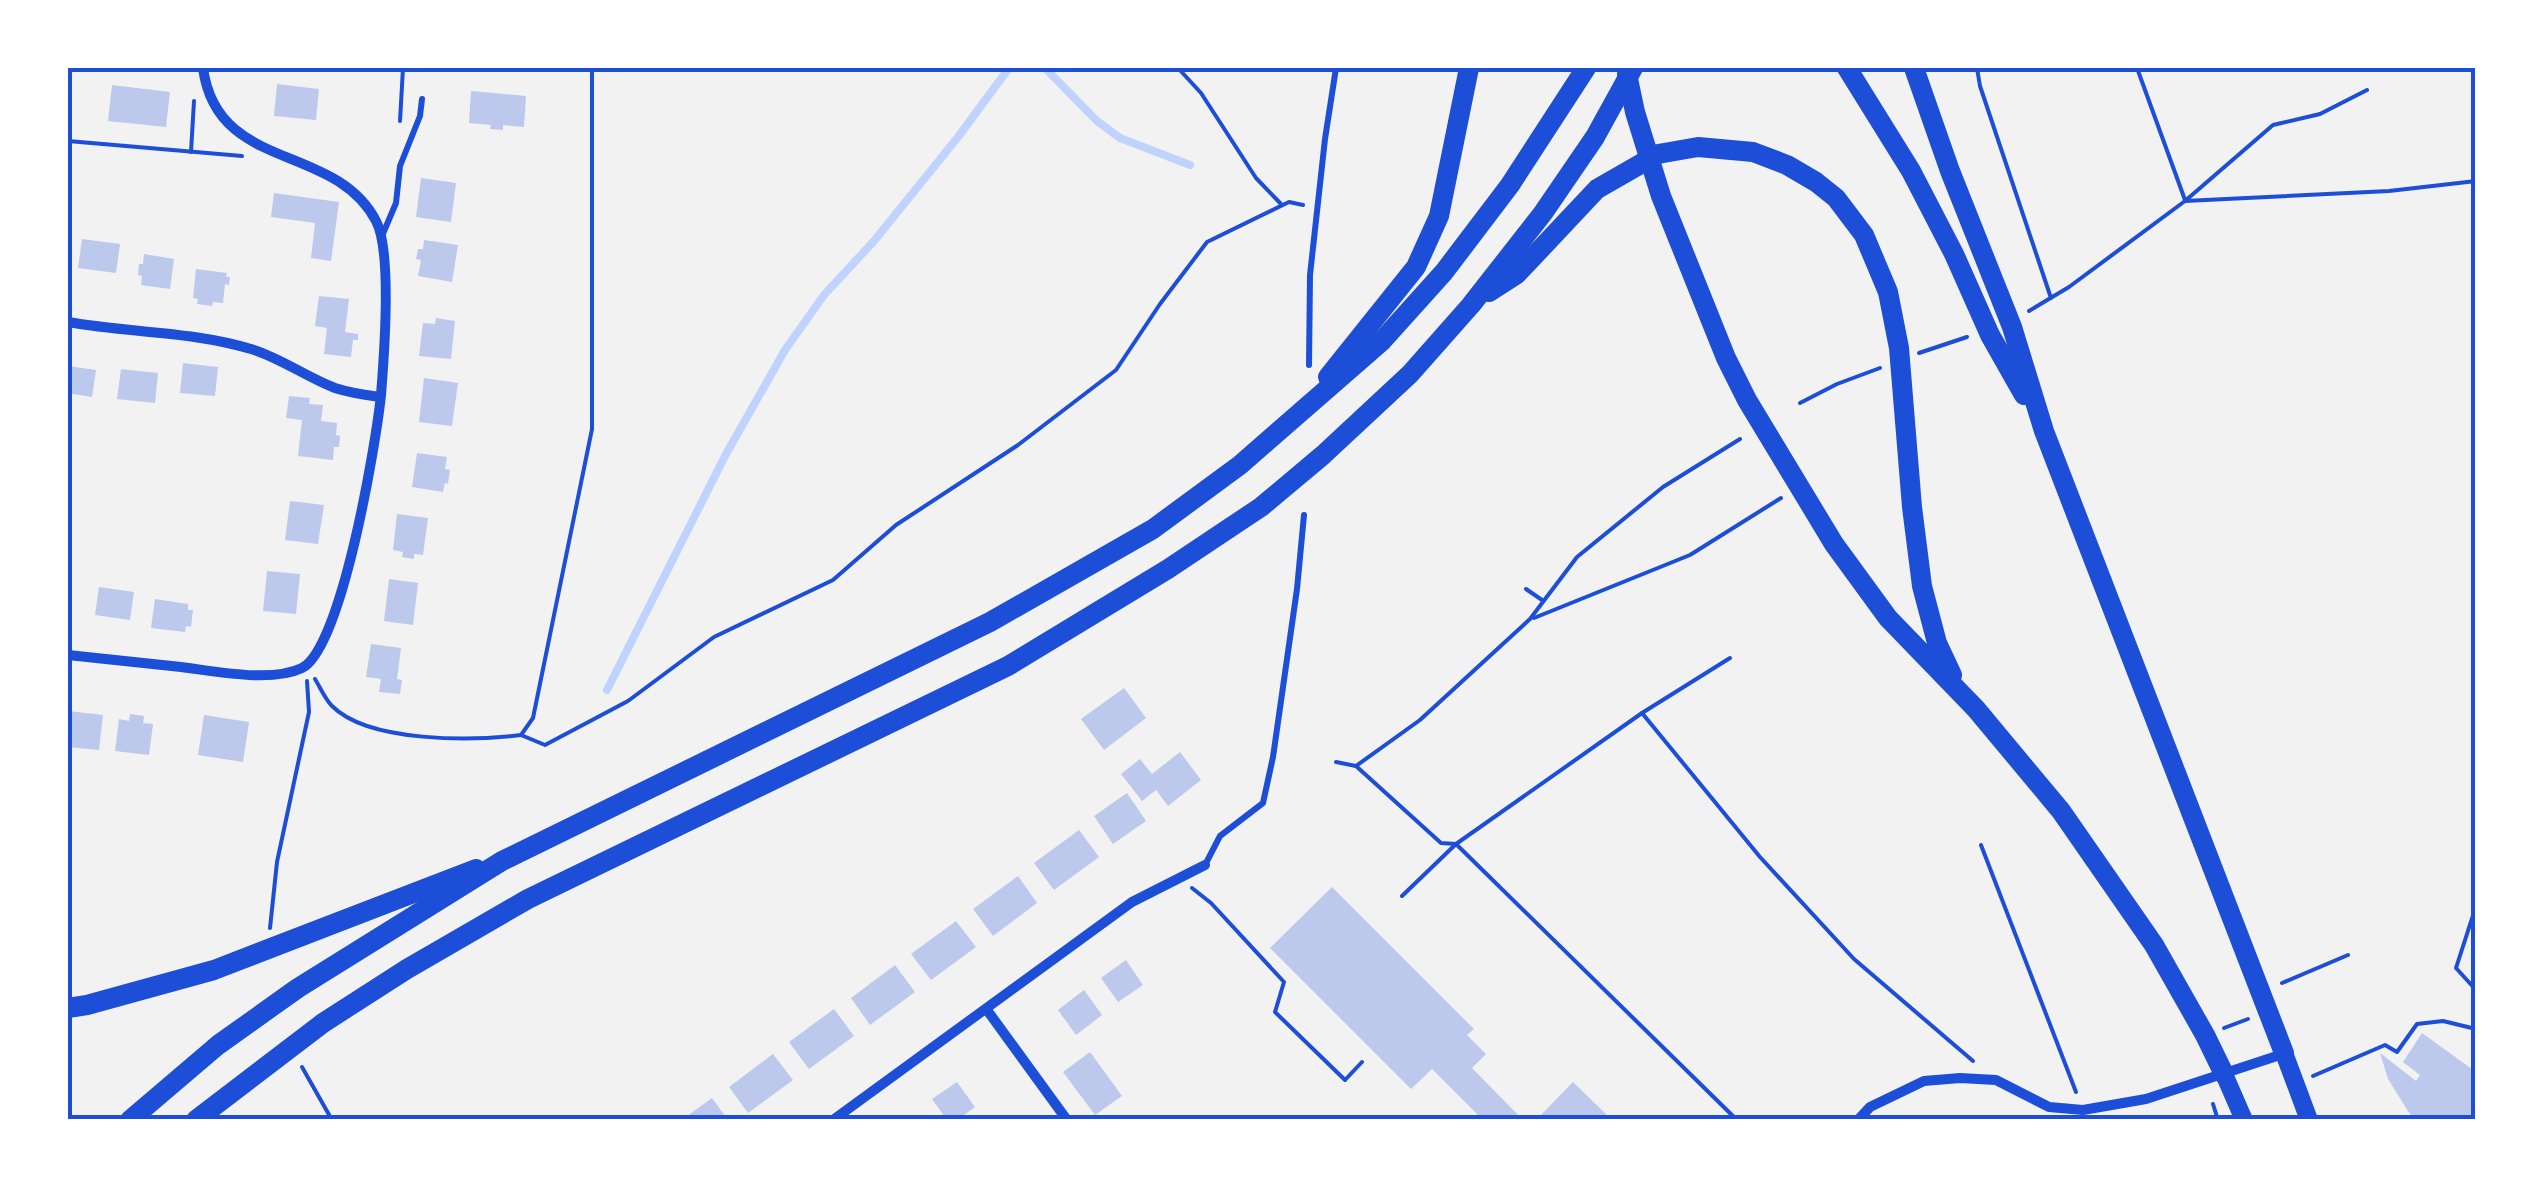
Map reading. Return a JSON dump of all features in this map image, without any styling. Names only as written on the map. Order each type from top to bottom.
[{"type":"highway","points":[[1294,420],[1416,267],[1438,216],[1469,68]]},
{"type":"highway","points":[[130,1120],[218,1045],[298,988],[502,861],[990,622],[1153,529],[1240,465],[1381,342],[1444,272],[1510,185],[1586,68]]},
{"type":"highway","points":[[1625,68],[1661,196],[1726,358],[1747,400],[1834,544],[1888,618],[1960,692],[2061,811],[2154,945],[2224,1074]]},
{"type":"highway","points":[[196,1120],[322,1023],[407,969],[528,900],[1008,666],[1168,570],[1261,507],[1410,374],[1471,305],[1554,198],[1595,137],[1633,68]]},
{"type":"highway","points":[[1847,68],[1910,171],[1954,254],[1990,335],[2044,431]]},
{"type":"highway","points":[[1914,68],[2012,327],[2044,431],[2284,1054]]},
{"type":"highway","points":[[1471,305],[1517,274],[1597,189],[1658,154],[1698,147],[1753,152],[1816,182],[1836,198],[1864,235],[1888,292],[1899,348],[1922,586],[1937,643],[1960,692]]},
{"type":"highway","points":[[68,1008],[214,970],[457,874],[502,861]]},
{"type":"main road","points":[[2284,1054],[2309,1120]]},
{"type":"main road","points":[[2224,1074],[2244,1120]]},
{"type":"street","points":[[68,655],[243,674],[294,672],[315,658],[324,642],[358,529],[380,397],[385,278],[379,226],[366,205],[338,180],[254,144],[222,118],[203,68]]},
{"type":"street","points":[[68,322],[231,343],[278,358],[331,386],[380,397]]},
{"type":"street","points":[[834,1120],[1132,902],[1205,865]]},
{"type":"street","points":[[986,1010],[1067,1120]]},
{"type":"street","points":[[1858,1120],[1870,1107],[1924,1081],[1996,1080],[2049,1107],[2083,1110],[2146,1099],[2284,1054]]},
{"type":"lane","points":[[1308,366],[1310,275],[1336,68]]},
{"type":"lane","points":[[382,237],[396,203],[400,166],[420,116],[422,99]]},
{"type":"lane","points":[[1205,865],[1220,836],[1263,803],[1298,589],[1304,515]]},
{"type":"path","points":[[400,166],[403,68]]},
{"type":"path","points":[[522,735],[533,718],[592,429],[592,68]]},
{"type":"path","points":[[1178,68],[1201,93],[1256,178],[1282,206]]},
{"type":"path","points":[[1976,68],[2051,298]]},
{"type":"path","points":[[2137,68],[2185,201]]},
{"type":"path","points":[[191,152],[195,94],[206,84]]},
{"type":"path","points":[[2029,311],[2185,201],[2274,125],[2320,114],[2367,90]]},
{"type":"path","points":[[68,141],[241,156],[254,144]]},
{"type":"path","points":[[2185,201],[2388,191],[2476,181]]},
{"type":"path","points":[[307,666],[332,706],[363,725],[398,734],[486,740],[522,735],[545,745],[628,701],[714,636],[834,580],[896,524],[1018,445],[1116,370],[1206,242],[1289,202],[1318,208]]},
{"type":"path","points":[[1916,354],[1971,335]]},
{"type":"path","points":[[1800,404],[1837,384],[1885,366]]},
{"type":"path","points":[[1356,766],[1420,720],[1530,620],[1577,557],[1663,486],[1740,439]]},
{"type":"path","points":[[1530,620],[1690,554],[1782,498]]},
{"type":"path","points":[[1526,589],[1544,602]]},
{"type":"path","points":[[1402,896],[1456,844],[1642,712],[1730,658]]},
{"type":"path","points":[[278,862],[309,712],[307,666]]},
{"type":"path","points":[[1642,712],[1760,857],[1854,959],[1996,1080]]},
{"type":"path","points":[[1336,762],[1356,766],[1441,843],[1456,844],[1737,1120]]},
{"type":"path","points":[[1981,845],[2083,1110]]},
{"type":"path","points":[[1179,878],[1211,904],[1284,982],[1275,1012],[1345,1080],[1362,1062]]},
{"type":"path","points":[[2476,906],[2456,968],[2476,990]]},
{"type":"path","points":[[2278,985],[2348,955]]},
{"type":"path","points":[[2206,1036],[2268,1012]]},
{"type":"path","points":[[2313,1076],[2385,1045],[2396,1052],[2417,1024],[2442,1021],[2476,1029]]},
{"type":"building","points":[[277,84],[319,89],[316,120],[274,116]]},
{"type":"building","points":[[112,85],[170,92],[166,127],[108,121]]},
{"type":"building","points":[[471,91],[526,96],[524,127],[503,125],[503,130],[469,123]]},
{"type":"building","points":[[421,178],[456,183],[451,222],[416,217]]},
{"type":"building","points":[[274,193],[339,202],[331,261],[311,258],[315,223],[271,217]]},
{"type":"building","points":[[82,239],[120,244],[116,273],[78,268]]},
{"type":"building","points":[[424,240],[458,245],[452,282],[418,276],[421,260],[416,259]]},
{"type":"building","points":[[144,254],[174,259],[170,289],[141,285],[139,264],[143,264]]},
{"type":"building","points":[[196,269],[227,273],[229,285],[225,284],[223,303],[197,304],[198,299],[193,298]]},
{"type":"building","points":[[319,296],[349,299],[345,332],[358,334],[358,340],[353,340],[351,357],[324,354],[327,328],[315,326]]},
{"type":"building","points":[[436,318],[455,321],[451,359],[419,356],[423,323],[435,324]]},
{"type":"building","points":[[183,363],[218,367],[215,396],[180,393]]},
{"type":"building","points":[[68,366],[96,370],[92,397],[68,393]]},
{"type":"building","points":[[121,369],[158,373],[155,403],[117,399]]},
{"type":"building","points":[[424,378],[458,383],[452,426],[419,422]]},
{"type":"building","points":[[289,396],[310,398],[309,404],[323,405],[321,421],[337,423],[339,447],[334,447],[333,460],[298,456],[302,420],[286,418]]},
{"type":"building","points":[[417,453],[447,457],[445,469],[450,470],[443,492],[412,487]]},
{"type":"building","points":[[290,501],[324,505],[318,544],[285,540]]},
{"type":"building","points":[[397,514],[428,518],[423,555],[414,554],[414,559],[402,557],[403,552],[393,550]]},
{"type":"building","points":[[267,571],[300,574],[296,614],[263,611]]},
{"type":"building","points":[[389,579],[418,583],[413,625],[384,621]]},
{"type":"building","points":[[99,587],[134,592],[130,620],[95,615]]},
{"type":"building","points":[[155,599],[188,604],[188,610],[193,610],[191,627],[186,626],[185,632],[151,628]]},
{"type":"building","points":[[371,644],[401,648],[397,679],[402,680],[400,694],[379,692],[381,679],[366,677]]},
{"type":"building","points":[[1124,688],[1146,718],[1104,750],[1081,719]]},
{"type":"building","points":[[68,711],[103,715],[99,750],[68,747]]},
{"type":"building","points":[[130,714],[144,716],[143,723],[153,724],[149,755],[115,751],[119,719],[129,721]]},
{"type":"building","points":[[204,715],[249,722],[243,762],[198,755]]},
{"type":"building","points":[[1180,752],[1201,780],[1168,806],[1156,790],[1142,801],[1121,774],[1140,759],[1152,774]]},
{"type":"building","points":[[1127,793],[1146,821],[1113,844],[1094,816]]},
{"type":"building","points":[[1079,830],[1099,857],[1054,890],[1034,863]]},
{"type":"building","points":[[1018,876],[1037,903],[993,936],[973,909]]},
{"type":"building","points":[[1332,887],[1474,1029],[1467,1035],[1486,1054],[1472,1068],[1523,1120],[1483,1120],[1432,1069],[1411,1089],[1270,948]]},
{"type":"building","points":[[956,921],[976,947],[931,980],[911,954]]},
{"type":"building","points":[[1126,960],[1143,985],[1118,1002],[1101,978]]},
{"type":"building","points":[[895,965],[915,992],[870,1025],[851,998]]},
{"type":"building","points":[[1084,990],[1102,1015],[1076,1035],[1058,1010]]},
{"type":"building","points":[[834,1009],[854,1036],[809,1069],[789,1042]]},
{"type":"building","points":[[2422,1033],[2476,1072],[2476,1120],[2415,1120],[2388,1079],[2380,1053],[2416,1081],[2420,1075],[2403,1062]]},
{"type":"building","points":[[1090,1052],[1122,1096],[1095,1115],[1063,1072]]},
{"type":"building","points":[[773,1054],[793,1080],[748,1113],[729,1087]]},
{"type":"building","points":[[957,1082],[975,1107],[957,1120],[947,1120],[932,1099]]},
{"type":"building","points":[[1573,1082],[1612,1120],[1536,1120]]},
{"type":"building","points":[[712,1098],[728,1120],[683,1120],[690,1114]]},
{"type":"waterway","points":[[607,690],[726,454],[785,350],[824,295],[874,241],[1009,68]]},
{"type":"waterway","points":[[1045,68],[1097,121],[1120,138],[1190,165]]}]
